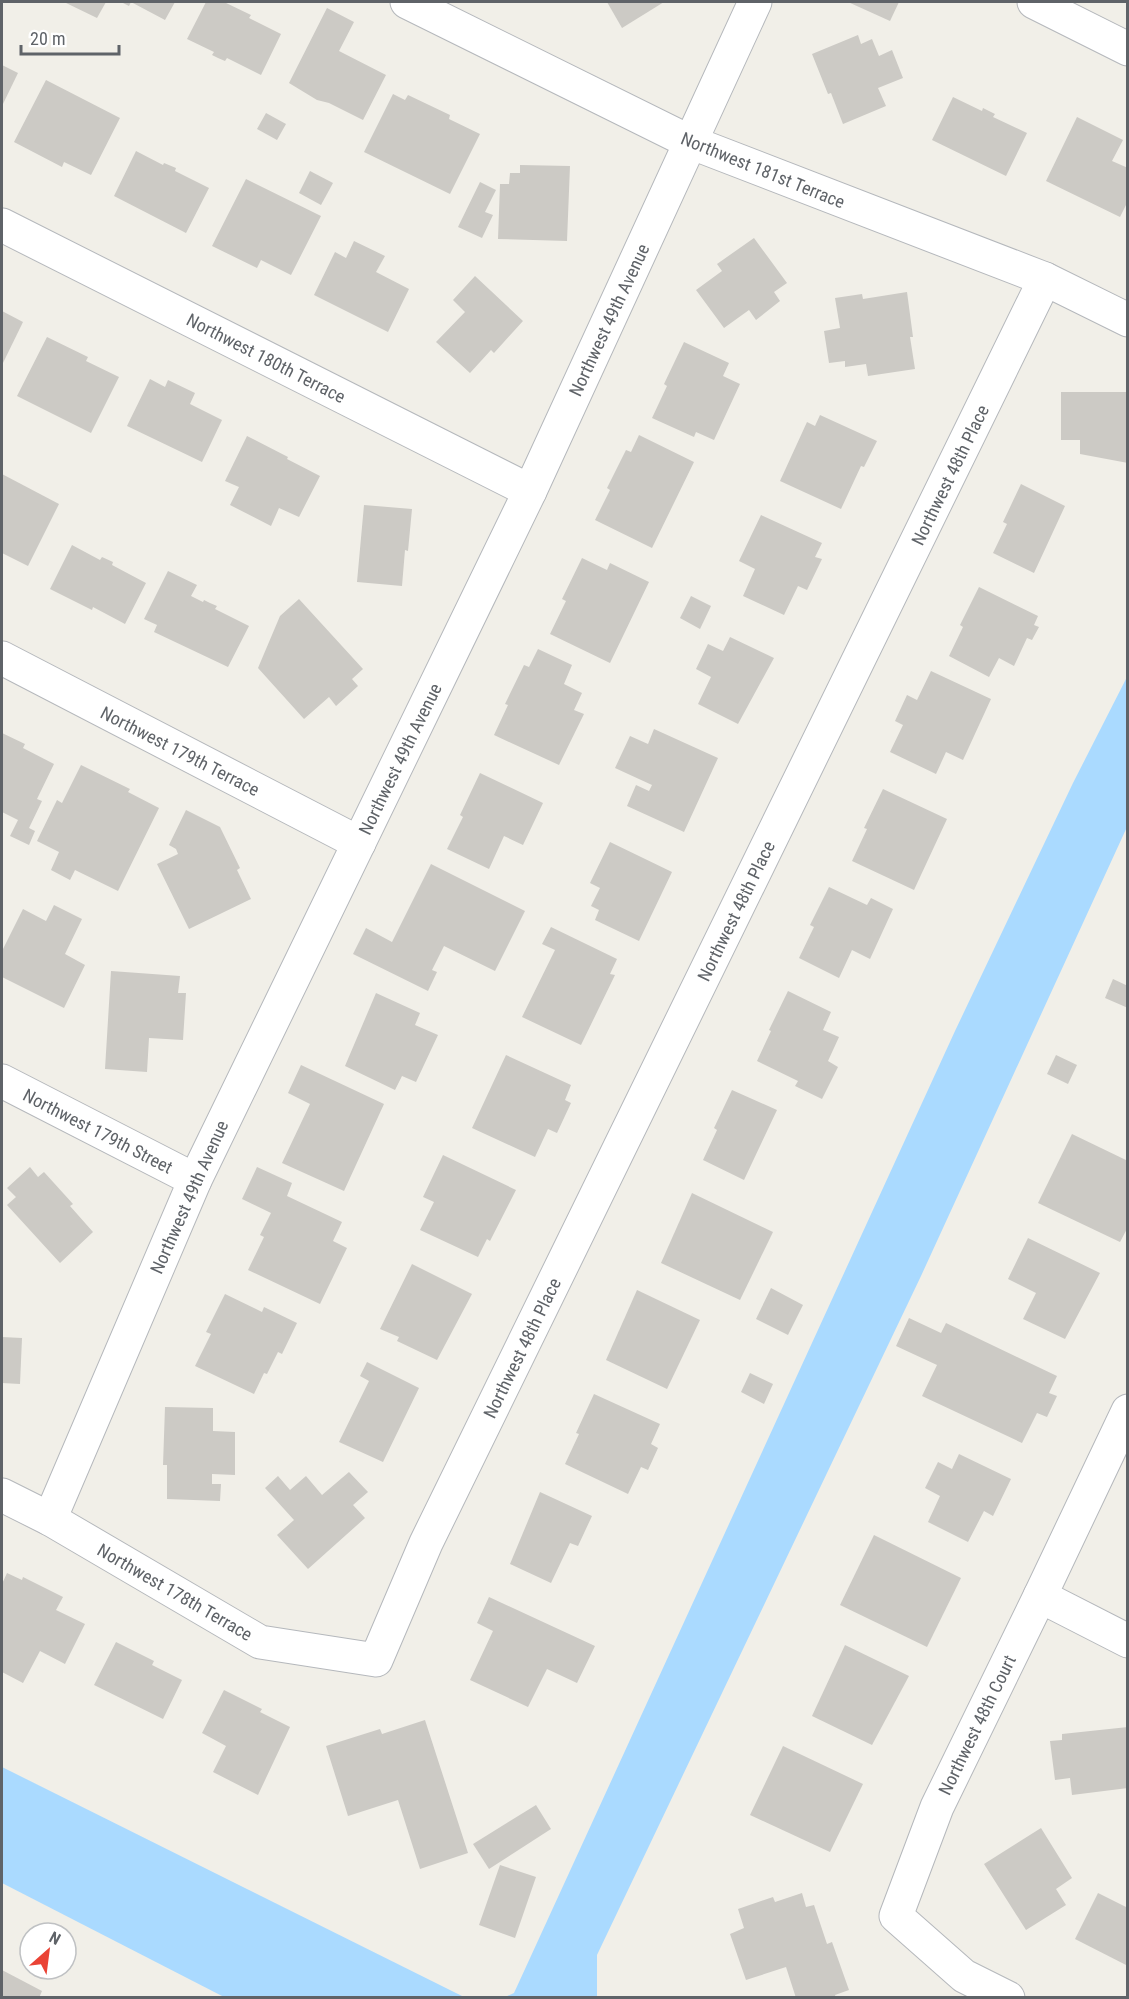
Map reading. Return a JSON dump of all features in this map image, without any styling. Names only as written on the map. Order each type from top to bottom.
[{"type":"street","name":"Northwest 181st Terrace","points":[[407,2],[690,142],[1046,279],[1128,320]]},
{"type":"street","name":"Northwest 49th Avenue","points":[[50,1519],[195,1180],[530,491],[755,2]]},
{"type":"street","points":[[1034,2],[1128,49]]},
{"type":"street","name":"Northwest 180th Terrace","points":[[2,225],[530,491]]},
{"type":"street","name":"Northwest 48th Place","points":[[426,1543],[1046,279]]},
{"type":"street","name":"Northwest 179th Terrace","points":[[2,658],[359,843]]},
{"type":"street","name":"Northwest 179th Street","points":[[2,1081],[195,1180]]},
{"type":"street","name":"Northwest 48th Court","points":[[1008,1998],[964,1976],[896,1916],[937,1807],[1128,1411]]},
{"type":"street","name":"Northwest 178th Terrace","points":[[2,1495],[50,1519],[260,1642],[376,1660],[426,1543]]},
{"type":"street","points":[[1040,1596],[1128,1641]]},
{"type":"water","points":[[1127,677],[1127,827],[921,1276],[597,1955],[597,1997],[505,1997],[514,1993],[955,1031],[1073,783]]},
{"type":"water","points":[[2,1767],[464,1997],[224,1997],[2,1883]]},
{"type":"building","points":[[64,2],[106,2],[97,18]]},
{"type":"building","points":[[131,2],[175,2],[165,20]]},
{"type":"building","points":[[206,2],[224,2],[251,15],[249,18],[281,34],[261,75],[227,58],[225,61],[218,58],[212,55],[214,52],[187,39]]},
{"type":"building","points":[[607,2],[664,2],[622,28]]},
{"type":"building","points":[[848,2],[899,2],[890,21]]},
{"type":"building","points":[[327,8],[354,22],[339,51],[386,75],[363,120],[329,103],[317,100],[289,83]]},
{"type":"building","points":[[858,35],[861,44],[872,39],[879,56],[892,50],[903,78],[878,88],[886,106],[843,124],[812,54]]},
{"type":"building","points":[[2,65],[18,73],[2,106]]},
{"type":"building","points":[[46,80],[120,118],[91,175],[64,162],[62,167],[14,142]]},
{"type":"building","points":[[393,94],[405,100],[408,95],[450,115],[449,119],[480,134],[450,194],[364,152]]},
{"type":"building","points":[[953,97],[982,111],[983,108],[995,114],[993,117],[1027,133],[1006,176],[932,140]]},
{"type":"building","points":[[266,113],[286,124],[277,140],[257,129]]},
{"type":"building","points":[[1077,117],[1123,140],[1112,161],[1128,168],[1128,201],[1120,217],[1046,181]]},
{"type":"building","points":[[136,151],[163,165],[164,163],[176,168],[175,171],[209,188],[186,233],[114,196]]},
{"type":"building","points":[[520,165],[570,166],[567,241],[498,239],[500,184],[509,184],[510,173],[520,173]]},
{"type":"building","points":[[310,171],[333,183],[321,205],[299,193]]},
{"type":"building","points":[[246,179],[321,216],[291,275],[261,260],[257,268],[212,246]]},
{"type":"building","points":[[480,182],[496,190],[485,212],[493,215],[482,238],[458,227]]},
{"type":"building","points":[[754,238],[787,283],[774,292],[780,301],[756,320],[749,310],[724,328],[696,290],[722,271],[717,264]]},
{"type":"building","points":[[354,241],[385,256],[376,272],[409,289],[388,332],[314,295],[335,252],[346,258]]},
{"type":"building","points":[[475,276],[523,321],[494,353],[491,350],[470,373],[436,342],[465,312],[453,300]]},
{"type":"building","points":[[907,292],[915,369],[868,376],[866,364],[845,367],[845,361],[829,363],[824,331],[840,328],[835,298],[862,294],[863,299]]},
{"type":"building","points":[[2,311],[23,322],[2,365]]},
{"type":"building","points":[[47,337],[88,357],[86,361],[119,377],[91,433],[17,396]]},
{"type":"building","points":[[684,342],[729,363],[723,376],[740,384],[714,440],[696,432],[694,437],[652,418],[667,386],[664,384]]},
{"type":"building","points":[[150,379],[165,387],[168,380],[195,393],[190,404],[222,420],[202,462],[127,426]]},
{"type":"building","points":[[1061,392],[1128,392],[1128,463],[1080,454],[1080,440],[1061,440]]},
{"type":"building","points":[[820,415],[877,441],[864,467],[861,466],[841,509],[780,481],[807,422],[815,426]]},
{"type":"building","points":[[639,435],[694,462],[652,548],[595,520],[610,490],[607,488],[626,450],[631,452]]},
{"type":"building","points":[[247,436],[320,476],[299,517],[279,508],[271,526],[230,505],[239,487],[225,481]]},
{"type":"building","points":[[2,474],[59,504],[28,566],[2,553]]},
{"type":"building","points":[[1021,484],[1065,506],[1034,573],[993,553],[1007,524],[1003,522]]},
{"type":"building","points":[[364,505],[412,509],[402,586],[357,582]]},
{"type":"building","points":[[761,515],[822,543],[815,557],[822,559],[807,590],[798,586],[784,615],[743,596],[755,569],[739,561]]},
{"type":"building","points":[[72,545],[100,560],[102,557],[113,562],[112,565],[146,583],[125,624],[93,607],[92,610],[50,589]]},
{"type":"building","points":[[582,558],[607,570],[610,563],[649,582],[610,663],[550,634],[566,601],[562,599]]},
{"type":"building","points":[[168,571],[197,585],[191,596],[217,606],[215,609],[249,626],[228,667],[154,632],[157,625],[144,619]]},
{"type":"building","points":[[979,587],[1038,616],[1034,625],[1039,627],[1032,640],[1027,638],[1014,666],[999,658],[989,677],[949,656],[963,627],[960,625]]},
{"type":"building","points":[[691,596],[711,606],[700,629],[680,618]]},
{"type":"building","points":[[299,599],[363,669],[352,679],[358,686],[336,706],[329,697],[304,719],[258,668],[280,616]]},
{"type":"building","points":[[730,637],[774,658],[738,724],[698,704],[711,677],[696,669],[708,644],[723,651]]},
{"type":"building","points":[[538,649],[572,665],[564,684],[582,693],[574,710],[584,714],[559,765],[494,735],[508,705],[505,704],[524,665],[529,667]]},
{"type":"building","points":[[931,671],[991,699],[963,760],[946,752],[936,774],[890,752],[903,725],[895,721],[907,695],[917,700]]},
{"type":"building","points":[[654,729],[718,758],[684,832],[627,806],[636,785],[649,791],[652,785],[615,768],[630,736],[648,744]]},
{"type":"building","points":[[2,733],[25,744],[23,748],[54,764],[37,799],[42,801],[29,828],[35,831],[29,845],[10,836],[18,820],[2,812]]},
{"type":"building","points":[[81,765],[130,789],[128,792],[159,808],[118,891],[75,870],[70,880],[51,870],[59,852],[37,841],[57,800],[62,803]]},
{"type":"building","points":[[480,773],[543,803],[523,845],[504,836],[489,869],[447,849],[463,817],[460,815]]},
{"type":"building","points":[[883,789],[947,819],[914,890],[852,861],[867,829],[864,828]]},
{"type":"building","points":[[186,810],[220,827],[240,868],[237,870],[251,899],[189,929],[157,864],[178,854],[176,849],[169,845]]},
{"type":"building","points":[[610,842],[672,872],[639,941],[595,920],[599,910],[591,906],[600,888],[590,883]]},
{"type":"building","points":[[431,864],[525,911],[495,971],[444,946],[432,970],[437,972],[428,991],[353,954],[366,928],[392,942]]},
{"type":"building","points":[[829,887],[867,905],[871,898],[893,909],[870,959],[852,950],[839,978],[799,958],[814,927],[810,925]]},
{"type":"building","points":[[54,905],[82,919],[65,954],[85,965],[64,1008],[2,977],[2,951],[23,909],[46,921]]},
{"type":"building","points":[[551,927],[617,959],[610,974],[615,975],[581,1045],[522,1017],[555,950],[542,944]]},
{"type":"building","points":[[111,971],[180,976],[178,993],[186,993],[183,1040],[149,1038],[147,1072],[105,1069]]},
{"type":"building","points":[[1113,979],[1128,986],[1128,1008],[1105,998]]},
{"type":"building","points":[[788,991],[831,1012],[823,1030],[839,1037],[828,1061],[838,1067],[822,1099],[795,1086],[798,1081],[757,1061]]},
{"type":"building","points":[[376,993],[420,1013],[415,1025],[438,1035],[416,1082],[402,1076],[395,1090],[345,1066]]},
{"type":"building","points":[[506,1055],[571,1085],[565,1100],[571,1103],[557,1133],[548,1129],[535,1157],[472,1128]]},
{"type":"building","points":[[1056,1055],[1077,1065],[1068,1084],[1047,1074]]},
{"type":"building","points":[[301,1065],[384,1104],[344,1191],[282,1163],[310,1104],[288,1093]]},
{"type":"building","points":[[732,1090],[777,1110],[744,1180],[703,1160],[717,1130],[714,1128]]},
{"type":"building","points":[[1072,1134],[1128,1161],[1128,1227],[1120,1242],[1038,1203]]},
{"type":"building","points":[[443,1155],[516,1190],[490,1241],[487,1239],[478,1257],[420,1230],[434,1202],[423,1197]]},
{"type":"building","points":[[30,1167],[38,1177],[44,1172],[73,1204],[70,1206],[93,1232],[60,1263],[7,1205],[16,1197],[7,1188]]},
{"type":"building","points":[[257,1167],[292,1183],[287,1196],[342,1222],[333,1241],[347,1248],[320,1304],[248,1270],[264,1237],[260,1235],[271,1213],[242,1199]]},
{"type":"building","points":[[692,1193],[773,1232],[740,1300],[661,1263]]},
{"type":"building","points":[[1028,1238],[1100,1273],[1065,1339],[1023,1319],[1036,1293],[1008,1279]]},
{"type":"building","points":[[412,1264],[472,1294],[437,1360],[397,1341],[399,1337],[380,1329]]},
{"type":"building","points":[[771,1288],[803,1305],[788,1335],[756,1319]]},
{"type":"building","points":[[637,1290],[700,1320],[667,1389],[606,1360]]},
{"type":"building","points":[[225,1294],[262,1312],[264,1307],[297,1323],[282,1354],[278,1352],[254,1394],[195,1366],[211,1334],[206,1332]]},
{"type":"building","points":[[909,1318],[941,1333],[946,1323],[1057,1376],[1049,1393],[1057,1396],[1047,1417],[1037,1413],[1022,1443],[922,1396],[937,1365],[896,1346]]},
{"type":"building","points":[[2,1337],[22,1338],[20,1384],[2,1383]]},
{"type":"building","points":[[367,1362],[419,1388],[383,1462],[339,1442],[369,1381],[360,1376]]},
{"type":"building","points":[[750,1373],[773,1384],[764,1404],[741,1392]]},
{"type":"building","points":[[594,1394],[660,1424],[651,1444],[658,1448],[648,1470],[641,1467],[628,1494],[565,1464]]},
{"type":"building","points":[[165,1407],[213,1408],[213,1431],[235,1432],[235,1475],[212,1474],[212,1484],[221,1484],[220,1501],[167,1499],[167,1465],[163,1465]]},
{"type":"building","points":[[959,1454],[1011,1479],[993,1516],[984,1511],[968,1542],[928,1522],[940,1496],[925,1488],[938,1462],[952,1469]]},
{"type":"building","points":[[349,1472],[368,1492],[353,1505],[365,1518],[308,1569],[277,1535],[294,1520],[265,1488],[278,1476],[290,1490],[306,1476],[322,1495]]},
{"type":"building","points":[[540,1492],[592,1516],[578,1546],[570,1543],[551,1583],[510,1564]]},
{"type":"building","points":[[874,1535],[961,1578],[927,1647],[840,1605]]},
{"type":"building","points":[[7,1573],[22,1580],[23,1577],[63,1597],[56,1610],[85,1624],[65,1664],[40,1651],[23,1683],[2,1672],[2,1584]]},
{"type":"building","points":[[489,1597],[595,1646],[577,1683],[547,1669],[528,1707],[470,1680],[493,1631],[477,1623]]},
{"type":"building","points":[[116,1642],[154,1661],[152,1665],[182,1680],[163,1719],[94,1685]]},
{"type":"building","points":[[845,1645],[909,1676],[872,1745],[812,1716]]},
{"type":"building","points":[[224,1690],[262,1709],[260,1712],[290,1727],[258,1795],[213,1772],[226,1746],[202,1733]]},
{"type":"building","points":[[425,1720],[468,1853],[420,1869],[398,1800],[348,1816],[326,1746],[380,1729],[382,1734]]},
{"type":"building","points":[[1128,1727],[1128,1788],[1072,1795],[1070,1778],[1055,1780],[1050,1741],[1062,1740],[1062,1734]]},
{"type":"building","points":[[783,1746],[863,1784],[830,1852],[750,1815]]},
{"type":"building","points":[[536,1805],[551,1829],[489,1869],[473,1844]]},
{"type":"building","points":[[1041,1828],[1072,1878],[1056,1889],[1066,1905],[1026,1930],[984,1864]]},
{"type":"building","points":[[500,1865],[536,1877],[515,1938],[479,1925]]},
{"type":"building","points":[[802,1893],[806,1907],[814,1905],[827,1944],[832,1942],[849,1990],[835,1995],[836,1998],[796,1998],[786,1967],[746,1980],[730,1934],[744,1928],[738,1909],[773,1897],[775,1902]]},
{"type":"building","points":[[1098,1893],[1128,1908],[1128,1966],[1075,1939]]},
{"type":"building","points":[[2,1970],[18,1978],[18,1981],[23,1981],[42,1991],[39,1998],[2,1998]]}]
